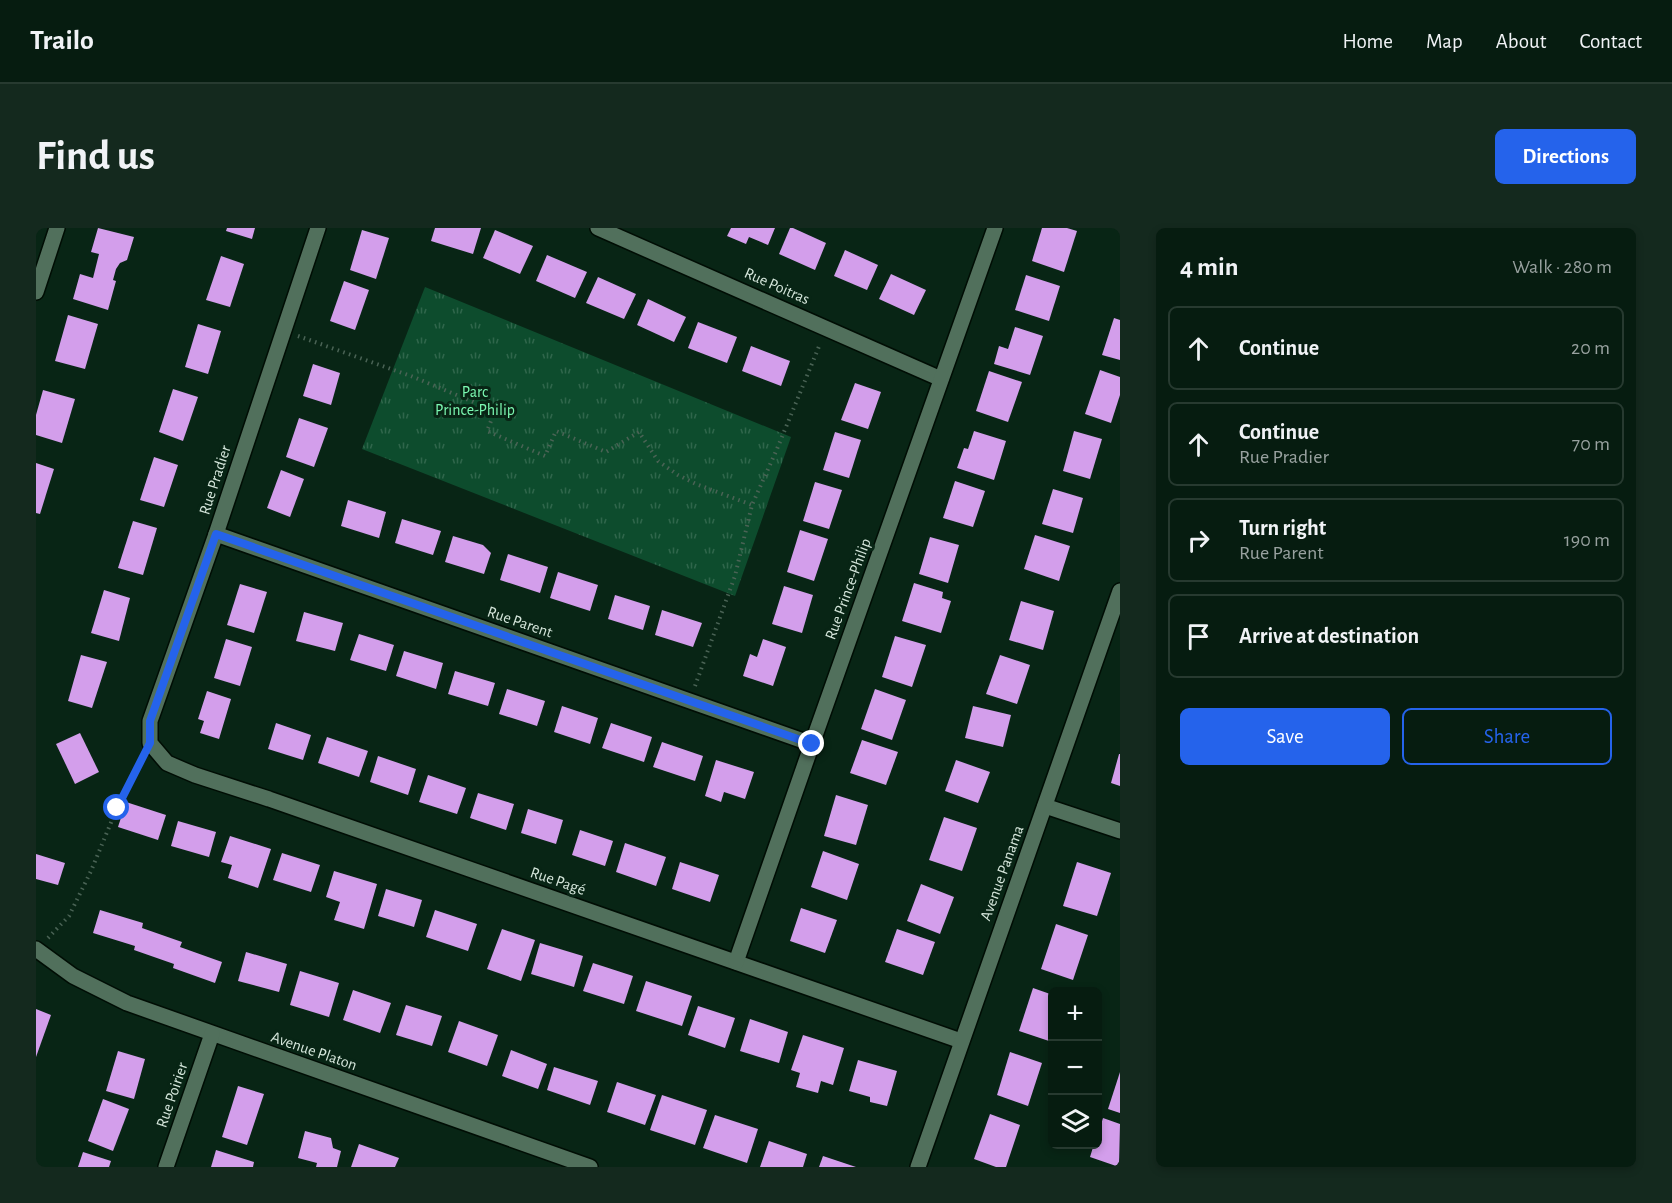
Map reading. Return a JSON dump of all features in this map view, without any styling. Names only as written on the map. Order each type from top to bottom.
[{"type":"street","points":[[36,292],[57,228]]},
{"type":"street","name":"Rue Pradier","points":[[150,743],[150,721],[216,534],[318,228]]},
{"type":"street","name":"Rue Poitras","points":[[598,228],[941,379]]},
{"type":"street","name":"Rue Prince-Philip","points":[[736,962],[995,228]]},
{"type":"street","name":"Rue Parent","points":[[216,534],[812,744]]},
{"type":"street","name":"Avenue Panama","points":[[918,1167],[1120,591]]},
{"type":"street","name":"Rue Pagé","points":[[150,743],[167,763],[195,775],[961,1041]]},
{"type":"street","points":[[1045,806],[1120,831]]},
{"type":"street","name":"Avenue Platon","points":[[42,944],[73,976],[127,1003],[590,1167]]},
{"type":"street","name":"Rue Poirier","points":[[166,1167],[212,1034]]},
{"type":"path","points":[[690,700],[735,576],[752,505],[827,327]]},
{"type":"path","points":[[284,330],[411,376],[495,411],[487,431],[545,456],[556,431],[606,452],[639,432],[658,460],[678,475],[752,505]]},
{"type":"path","points":[[42,944],[69,916],[92,872],[117,808],[150,743]]},
{"type":"green space","name":"Parc Prince-Philip","points":[[425,287],[791,437],[735,596],[362,449]]},
{"type":"building","points":[[98,228],[134,237],[127,260],[120,263],[116,269],[113,280],[116,281],[108,310],[73,299],[80,274],[93,278],[99,254],[91,252]]},
{"type":"building","points":[[227,228],[255,228],[252,239],[226,231]]},
{"type":"building","points":[[435,228],[481,228],[473,254],[431,241]]},
{"type":"building","points":[[731,228],[775,228],[768,245],[749,237],[746,244],[727,236]]},
{"type":"building","points":[[790,228],[826,243],[815,270],[779,254]]},
{"type":"building","points":[[1042,228],[1067,228],[1077,231],[1064,272],[1032,261]]},
{"type":"building","points":[[362,230],[389,238],[376,279],[350,270]]},
{"type":"building","points":[[495,230],[533,246],[520,274],[483,258]]},
{"type":"building","points":[[845,250],[878,265],[867,290],[834,276]]},
{"type":"building","points":[[547,255],[587,272],[575,298],[536,281]]},
{"type":"building","points":[[221,256],[244,264],[230,307],[206,300]]},
{"type":"building","points":[[891,274],[926,290],[914,315],[879,299]]},
{"type":"building","points":[[1026,275],[1060,286],[1049,321],[1015,310]]},
{"type":"building","points":[[598,277],[636,294],[624,319],[586,303]]},
{"type":"building","points":[[344,281],[369,290],[355,330],[330,321]]},
{"type":"building","points":[[648,299],[686,317],[674,342],[637,325]]},
{"type":"building","points":[[68,315],[98,324],[85,369],[55,361]]},
{"type":"building","points":[[1114,318],[1120,320],[1120,360],[1102,355]]},
{"type":"building","points":[[698,322],[737,337],[727,363],[688,348]]},
{"type":"building","points":[[198,324],[221,331],[208,374],[185,367]]},
{"type":"building","points":[[1015,327],[1043,336],[1030,375],[994,364],[999,346],[1008,349]]},
{"type":"building","points":[[751,346],[790,361],[781,386],[742,371]]},
{"type":"building","points":[[313,364],[340,373],[331,405],[303,396]]},
{"type":"building","points":[[1100,370],[1120,377],[1120,395],[1111,423],[1085,414]]},
{"type":"building","points":[[989,371],[1022,382],[1008,422],[976,411]]},
{"type":"building","points":[[855,383],[881,392],[868,429],[841,420]]},
{"type":"building","points":[[173,389],[198,397],[183,441],[159,432]]},
{"type":"building","points":[[43,390],[75,399],[62,443],[36,435],[36,415]]},
{"type":"building","points":[[299,418],[328,428],[314,467],[286,457]]},
{"type":"building","points":[[974,431],[1006,441],[994,480],[957,468],[964,448],[968,449]]},
{"type":"building","points":[[1074,431],[1102,439],[1090,479],[1063,471]]},
{"type":"building","points":[[835,432],[861,440],[849,478],[823,470]]},
{"type":"building","points":[[154,457],[178,465],[164,507],[140,500]]},
{"type":"building","points":[[36,463],[54,469],[40,514],[36,513]]},
{"type":"building","points":[[281,470],[304,479],[290,517],[267,508]]},
{"type":"building","points":[[955,481],[985,491],[973,527],[943,518]]},
{"type":"building","points":[[815,482],[842,490],[829,529],[803,521]]},
{"type":"building","points":[[1053,489],[1083,498],[1073,533],[1042,524]]},
{"type":"building","points":[[348,500],[386,512],[379,538],[341,526]]},
{"type":"building","points":[[402,519],[441,531],[433,555],[395,543]]},
{"type":"building","points":[[133,521],[157,528],[143,575],[118,568]]},
{"type":"building","points":[[800,530],[828,539],[814,581],[787,572]]},
{"type":"building","points":[[1035,535],[1070,546],[1059,581],[1024,569]]},
{"type":"building","points":[[453,536],[483,545],[491,553],[484,574],[445,562]]},
{"type":"building","points":[[930,537],[959,545],[948,583],[919,574]]},
{"type":"building","points":[[508,554],[548,567],[540,593],[500,580]]},
{"type":"building","points":[[558,572],[598,585],[590,611],[550,598]]},
{"type":"building","points":[[914,583],[943,592],[942,598],[951,601],[941,633],[902,621]]},
{"type":"building","points":[[240,584],[267,592],[254,633],[227,625]]},
{"type":"building","points":[[784,586],[813,595],[802,633],[772,624]]},
{"type":"building","points":[[104,590],[130,598],[119,641],[91,633]]},
{"type":"building","points":[[615,595],[650,606],[643,630],[608,619]]},
{"type":"building","points":[[1021,601],[1054,611],[1043,650],[1009,640]]},
{"type":"building","points":[[662,610],[702,623],[693,647],[655,635]]},
{"type":"building","points":[[304,612],[343,623],[335,651],[296,641]]},
{"type":"building","points":[[359,634],[394,645],[386,671],[350,660]]},
{"type":"building","points":[[895,636],[926,645],[912,687],[882,677]]},
{"type":"building","points":[[226,639],[252,647],[240,686],[214,678]]},
{"type":"building","points":[[763,639],[786,647],[773,686],[743,676],[750,654],[757,657]]},
{"type":"building","points":[[404,651],[443,663],[436,689],[396,676]]},
{"type":"building","points":[[81,655],[107,662],[92,708],[68,701]]},
{"type":"building","points":[[1000,655],[1030,665],[1017,704],[986,694]]},
{"type":"building","points":[[455,671],[495,683],[488,706],[448,694]]},
{"type":"building","points":[[507,689],[545,701],[537,726],[499,714]]},
{"type":"building","points":[[875,689],[906,700],[892,740],[861,729]]},
{"type":"building","points":[[207,691],[231,699],[219,739],[200,733],[204,721],[198,719]]},
{"type":"building","points":[[562,706],[598,718],[590,744],[554,732]]},
{"type":"building","points":[[973,706],[1011,715],[1003,747],[965,738]]},
{"type":"building","points":[[276,723],[311,735],[303,760],[268,749]]},
{"type":"building","points":[[611,723],[652,737],[644,762],[602,748]]},
{"type":"building","points":[[80,733],[99,772],[75,784],[56,744]]},
{"type":"building","points":[[327,737],[368,751],[359,777],[318,763]]},
{"type":"building","points":[[862,740],[898,752],[886,785],[850,773]]},
{"type":"building","points":[[662,742],[703,756],[695,781],[653,767]]},
{"type":"building","points":[[1120,754],[1120,786],[1111,783]]},
{"type":"building","points":[[378,756],[416,769],[408,795],[370,782]]},
{"type":"building","points":[[716,760],[754,772],[745,799],[724,792],[721,802],[705,796]]},
{"type":"building","points":[[956,760],[990,772],[978,803],[945,791]]},
{"type":"building","points":[[428,775],[466,788],[457,814],[419,802]]},
{"type":"building","points":[[478,793],[514,804],[506,830],[470,818]]},
{"type":"building","points":[[836,795],[868,805],[856,845],[824,836]]},
{"type":"building","points":[[126,802],[166,815],[158,840],[118,827]]},
{"type":"building","points":[[528,809],[563,820],[556,844],[521,833]]},
{"type":"building","points":[[944,817],[977,828],[962,871],[929,860]]},
{"type":"building","points":[[178,821],[216,832],[209,857],[171,846]]},
{"type":"building","points":[[580,830],[613,841],[605,866],[572,855]]},
{"type":"building","points":[[230,836],[271,849],[258,888],[228,878],[232,865],[221,862]]},
{"type":"building","points":[[625,843],[666,857],[656,886],[616,872]]},
{"type":"building","points":[[823,851],[859,864],[847,900],[811,887]]},
{"type":"building","points":[[282,853],[320,865],[311,892],[273,880]]},
{"type":"building","points":[[36,854],[65,863],[58,885],[36,879]]},
{"type":"building","points":[[680,862],[719,875],[710,902],[672,889]]},
{"type":"building","points":[[1077,862],[1111,873],[1097,916],[1063,906]]},
{"type":"building","points":[[334,871],[377,884],[364,929],[334,920],[340,902],[326,897]]},
{"type":"building","points":[[921,884],[954,897],[940,934],[907,921]]},
{"type":"building","points":[[386,889],[422,900],[414,927],[378,916]]},
{"type":"building","points":[[801,908],[837,920],[825,953],[790,941]]},
{"type":"building","points":[[100,910],[143,923],[142,928],[182,942],[180,947],[222,962],[215,983],[173,968],[174,964],[134,950],[135,946],[93,933]]},
{"type":"building","points":[[435,910],[477,924],[468,951],[426,937]]},
{"type":"building","points":[[1056,924],[1088,935],[1073,980],[1041,969]]},
{"type":"building","points":[[502,929],[535,940],[521,981],[487,969]]},
{"type":"building","points":[[897,929],[935,942],[923,975],[885,962]]},
{"type":"building","points":[[540,943],[583,956],[574,987],[531,974]]},
{"type":"building","points":[[246,952],[287,964],[279,992],[238,981]]},
{"type":"building","points":[[593,963],[633,976],[624,1004],[583,991]]},
{"type":"building","points":[[300,971],[339,983],[329,1017],[290,1005]]},
{"type":"building","points":[[646,981],[692,996],[682,1026],[636,1011]]},
{"type":"building","points":[[1033,988],[1048,993],[1048,1041],[1019,1031]]},
{"type":"building","points":[[353,990],[391,1003],[380,1033],[343,1020]]},
{"type":"building","points":[[406,1005],[442,1016],[432,1046],[396,1035]]},
{"type":"building","points":[[698,1006],[735,1018],[725,1048],[688,1035]]},
{"type":"building","points":[[36,1009],[51,1015],[36,1057]]},
{"type":"building","points":[[750,1019],[788,1032],[779,1063],[740,1051]]},
{"type":"building","points":[[459,1021],[498,1035],[487,1066],[448,1052]]},
{"type":"building","points":[[803,1035],[844,1048],[833,1085],[821,1081],[818,1093],[796,1087],[800,1073],[791,1070]]},
{"type":"building","points":[[511,1050],[547,1064],[538,1089],[502,1076]]},
{"type":"building","points":[[118,1051],[145,1059],[134,1099],[106,1091]]},
{"type":"building","points":[[1010,1052],[1042,1063],[1028,1106],[997,1095]]},
{"type":"building","points":[[858,1060],[897,1071],[887,1106],[870,1102],[870,1097],[849,1091]]},
{"type":"building","points":[[554,1067],[598,1081],[590,1105],[547,1090]]},
{"type":"building","points":[[1120,1072],[1120,1113],[1108,1109]]},
{"type":"building","points":[[617,1082],[656,1095],[645,1125],[607,1112]]},
{"type":"building","points":[[238,1086],[264,1094],[247,1145],[222,1137]]},
{"type":"building","points":[[662,1095],[707,1110],[695,1145],[650,1130]]},
{"type":"building","points":[[103,1099],[129,1109],[113,1151],[88,1141]]},
{"type":"building","points":[[990,1114],[1020,1125],[1006,1167],[996,1167],[974,1159]]},
{"type":"building","points":[[715,1115],[758,1129],[747,1163],[703,1148]]},
{"type":"building","points":[[1103,1118],[1120,1124],[1119,1167],[1090,1157],[1092,1149],[1102,1149]]},
{"type":"building","points":[[305,1131],[331,1138],[333,1148],[341,1151],[337,1167],[316,1167],[317,1163],[298,1158]]},
{"type":"building","points":[[769,1141],[807,1154],[803,1167],[760,1167]]},
{"type":"building","points":[[359,1144],[399,1158],[395,1167],[351,1167]]},
{"type":"building","points":[[216,1150],[254,1162],[253,1167],[211,1167]]},
{"type":"building","points":[[83,1152],[111,1161],[109,1167],[78,1167]]},
{"type":"building","points":[[823,1156],[856,1167],[819,1167]]},
{"type":"route","points":[[117,808],[150,743],[150,721],[216,534],[812,744]]}]
